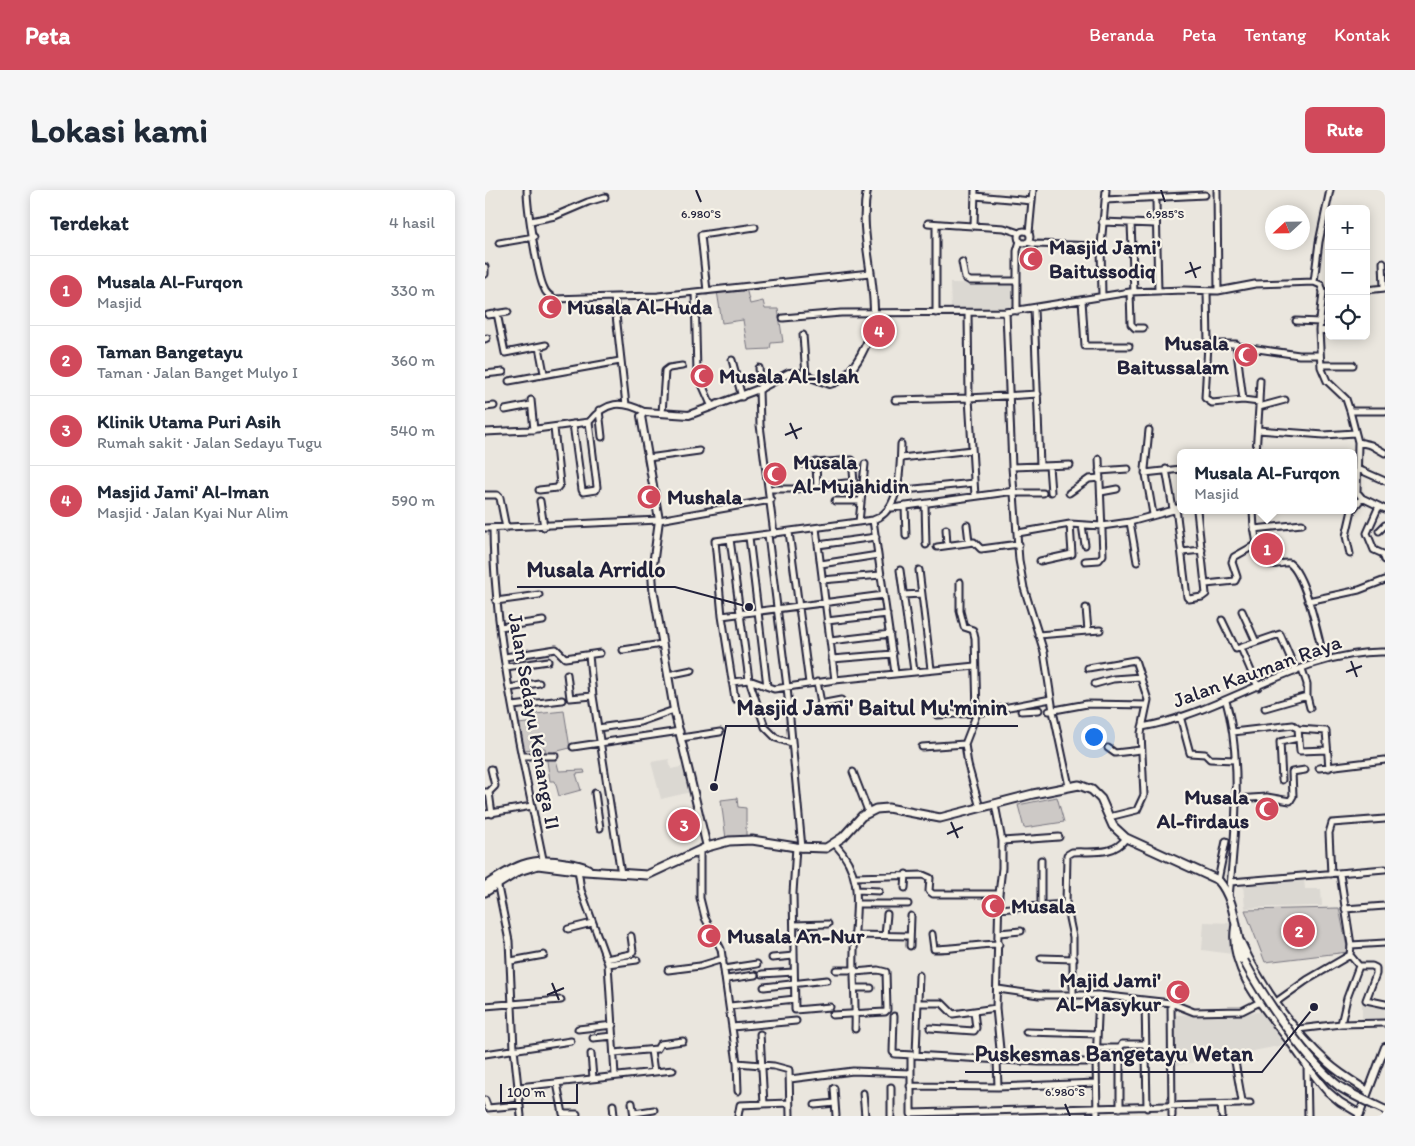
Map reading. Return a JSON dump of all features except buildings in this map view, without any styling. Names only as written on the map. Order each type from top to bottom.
[{"type":"main road","points":[[485,886],[543,859],[553,863],[590,870],[647,875],[707,847],[729,841],[744,840],[821,849],[835,844],[868,811],[888,808],[935,818],[1069,786],[1087,786],[1101,799],[1119,833],[1217,880],[1229,897],[1244,961],[1270,1003],[1306,1051],[1329,1077],[1355,1096],[1385,1110]]},
{"type":"main road","points":[[528,865],[553,863]]},
{"type":"main road","points":[[485,892],[497,882]]},
{"type":"street","points":[[527,190],[543,288],[549,296],[555,299],[695,292],[870,273]]},
{"type":"street","points":[[485,432],[534,430],[589,422],[599,410],[612,404],[626,405],[645,412],[689,415],[742,397],[760,389],[786,373],[806,376],[830,384],[851,372],[863,349],[874,314],[864,220],[867,190]]},
{"type":"street","points":[[974,226],[975,190]]},
{"type":"street","points":[[1027,242],[1030,237],[1033,190]]},
{"type":"street","points":[[1102,296],[1101,246],[1106,190]]},
{"type":"street","points":[[1217,190],[1218,291]]},
{"type":"street","points":[[1314,282],[1319,242],[1330,190]]},
{"type":"street","points":[[1105,200],[1205,195]]},
{"type":"street","points":[[975,196],[1032,202]]},
{"type":"street","points":[[531,220],[555,216],[605,197]]},
{"type":"street","points":[[1156,202],[1157,291]]},
{"type":"street","points":[[1102,222],[1155,224]]},
{"type":"street","points":[[928,223],[1004,228],[1019,233],[1023,230],[1029,233]]},
{"type":"street","points":[[1131,224],[1131,324],[1135,328],[1143,328]]},
{"type":"street","points":[[936,225],[937,312]]},
{"type":"street","points":[[707,291],[701,235],[755,226]]},
{"type":"street","points":[[1017,310],[1017,251],[1020,241],[1019,233]]},
{"type":"street","points":[[499,243],[534,238]]},
{"type":"street","points":[[1020,241],[1101,246]]},
{"type":"street","points":[[962,262],[965,278],[971,281],[1017,281]]},
{"type":"street","points":[[1370,290],[1385,288],[1383,262]]},
{"type":"street","points":[[485,267],[485,274]]},
{"type":"street","points":[[783,318],[807,314],[1005,312],[1132,292],[1218,291],[1255,284],[1314,282],[1323,289],[1319,330],[1321,365],[1327,381],[1343,396],[1350,411],[1358,442],[1357,490],[1362,498],[1385,509]]},
{"type":"street","points":[[1207,291],[1208,344],[1204,394],[1206,400],[1212,403],[1243,400],[1259,405],[1285,400]]},
{"type":"street","points":[[695,292],[697,373],[712,407]]},
{"type":"street","points":[[614,297],[619,361],[626,405]]},
{"type":"street","points":[[1081,300],[1085,346],[1129,346]]},
{"type":"street","points":[[1034,308],[1040,466]]},
{"type":"street","points":[[488,315],[508,312]]},
{"type":"street","points":[[1005,312],[1012,467],[1024,588],[1048,670],[1051,711],[1069,786]]},
{"type":"street","points":[[497,313],[505,353],[546,345]]},
{"type":"street","points":[[968,313],[969,398],[975,496]]},
{"type":"street","points":[[1296,320],[1320,322]]},
{"type":"street","points":[[1319,330],[1325,331]]},
{"type":"street","points":[[803,335],[806,376]]},
{"type":"street","points":[[1208,344],[1232,343],[1237,346],[1299,355],[1320,355]]},
{"type":"street","points":[[1237,346],[1243,400]]},
{"type":"street","points":[[539,347],[544,373]]},
{"type":"street","points":[[733,360],[742,397]]},
{"type":"street","points":[[509,381],[544,373],[619,361]]},
{"type":"street","points":[[1321,365],[1353,365]]},
{"type":"street","points":[[662,413],[665,371],[682,366]]},
{"type":"street","points":[[759,368],[760,425],[771,500],[771,534],[776,608],[787,687],[791,743],[798,787],[799,847],[793,893],[795,1010],[830,1007]]},
{"type":"street","points":[[485,374],[503,372]]},
{"type":"street","points":[[1256,449],[1260,380]]},
{"type":"street","points":[[895,400],[1038,394]]},
{"type":"street","points":[[505,410],[531,403],[534,430]]},
{"type":"street","points":[[485,407],[495,406]]},
{"type":"street","points":[[599,410],[602,437]]},
{"type":"street","points":[[1350,411],[1385,410]]},
{"type":"street","points":[[645,412],[641,416],[640,422],[659,520],[652,581],[674,710],[707,847]]},
{"type":"street","points":[[573,424],[581,489],[585,492],[596,490],[597,487],[589,422]]},
{"type":"street","points":[[539,490],[557,488],[560,484],[554,428]]},
{"type":"street","points":[[1149,430],[1145,473],[1153,514]]},
{"type":"street","points":[[1258,430],[1324,435],[1355,433]]},
{"type":"street","points":[[1358,442],[1371,445],[1385,453]]},
{"type":"street","points":[[891,508],[901,458],[901,444]]},
{"type":"street","points":[[901,458],[972,450]]},
{"type":"street","points":[[648,458],[699,451]]},
{"type":"street","points":[[1085,561],[1099,560],[1103,557],[1099,459]]},
{"type":"street","points":[[770,489],[853,483],[854,465],[850,460],[804,464]]},
{"type":"street","points":[[816,462],[817,487]]},
{"type":"street","points":[[859,522],[865,464]]},
{"type":"street","points":[[1012,467],[1070,465]]},
{"type":"street","points":[[1049,466],[1051,492]]},
{"type":"street","points":[[1069,493],[1089,479],[1128,469]]},
{"type":"street","points":[[1166,469],[1176,508],[1187,598],[1204,596],[1205,584],[1198,514]]},
{"type":"street","points":[[1145,473],[1177,469]]},
{"type":"street","points":[[1358,469],[1385,481]]},
{"type":"street","points":[[895,491],[974,483]]},
{"type":"street","points":[[1101,492],[1117,489]]},
{"type":"street","points":[[735,699],[722,616],[715,548],[716,541],[873,520],[881,517],[891,508],[1015,492],[1043,493]]},
{"type":"street","points":[[485,495],[500,498],[506,528]]},
{"type":"street","points":[[1357,505],[1362,498]]},
{"type":"street","points":[[485,528],[544,527],[659,520],[771,500]]},
{"type":"street","points":[[540,501],[544,527]]},
{"type":"street","points":[[835,501],[860,501]]},
{"type":"street","points":[[925,504],[926,545]]},
{"type":"street","points":[[905,506],[906,536]]},
{"type":"street","points":[[1379,506],[1367,533],[1374,550],[1383,554],[1385,560]]},
{"type":"street","points":[[1018,533],[1070,524],[1103,526],[1130,522],[1176,508]]},
{"type":"street","points":[[1253,514],[1257,544],[1268,563],[1285,563],[1293,566],[1303,584],[1324,660]]},
{"type":"street","points":[[1350,554],[1346,536],[1352,514]]},
{"type":"street","points":[[873,520],[895,673]]},
{"type":"street","points":[[1130,522],[1137,562]]},
{"type":"street","points":[[1040,561],[1072,554],[1070,524]]},
{"type":"street","points":[[1254,529],[1302,524]]},
{"type":"street","points":[[967,525],[969,542]]},
{"type":"street","points":[[1082,525],[1085,545]]},
{"type":"street","points":[[1379,531],[1385,526]]},
{"type":"street","points":[[816,528],[835,680]]},
{"type":"street","name":"Jalan Sedayu Kenanga II","points":[[493,529],[496,601],[509,688],[543,859]]},
{"type":"street","points":[[946,529],[947,545]]},
{"type":"street","points":[[789,532],[801,606],[809,684]]},
{"type":"street","points":[[749,537],[767,686]]},
{"type":"street","points":[[818,546],[876,537]]},
{"type":"street","points":[[730,539],[749,680],[765,727],[776,738],[791,743]]},
{"type":"street","points":[[937,547],[969,542],[976,543],[981,549],[1019,544]]},
{"type":"street","points":[[1205,584],[1235,581],[1237,577],[1232,562],[1234,557],[1257,544]]},
{"type":"street","points":[[1182,552],[1202,550]]},
{"type":"street","points":[[821,564],[878,555]]},
{"type":"street","points":[[900,570],[914,671]]},
{"type":"street","points":[[919,570],[931,669]]},
{"type":"street","points":[[822,580],[881,575]]},
{"type":"street","points":[[1308,601],[1359,590],[1385,580]]},
{"type":"street","points":[[960,582],[961,611],[964,627],[972,629],[975,634],[977,713],[965,744],[968,765],[980,808]]},
{"type":"street","points":[[903,595],[922,594]]},
{"type":"street","points":[[496,601],[539,595]]},
{"type":"street","points":[[722,616],[884,595]]},
{"type":"street","points":[[1085,608],[1088,631]]},
{"type":"street","points":[[1242,611],[1256,642]]},
{"type":"street","points":[[827,621],[887,614]]},
{"type":"street","points":[[1222,620],[1236,649],[1281,634],[1295,671]]},
{"type":"street","points":[[500,627],[543,621]]},
{"type":"street","points":[[1038,635],[1100,630]]},
{"type":"street","points":[[830,641],[890,634]]},
{"type":"street","points":[[623,650],[662,644]]},
{"type":"street","points":[[1241,648],[1258,687]]},
{"type":"street","points":[[505,657],[556,650],[565,658],[600,654]]},
{"type":"street","name":"Jalan Kauman Raya","points":[[1142,727],[1226,701],[1324,660],[1367,651],[1385,652]]},
{"type":"street","points":[[832,660],[893,654]]},
{"type":"street","points":[[589,655],[593,696],[621,874]]},
{"type":"street","points":[[1088,668],[1134,660],[1138,663],[1147,692],[1141,750],[1145,789],[1143,801],[1133,811],[1109,817]]},
{"type":"street","points":[[506,667],[548,661]]},
{"type":"street","points":[[732,682],[749,680],[774,689],[895,673],[975,666]]},
{"type":"street","points":[[1302,669],[1307,684],[1310,708]]},
{"type":"street","points":[[668,674],[692,670]]},
{"type":"street","points":[[567,674],[571,698],[593,696]]},
{"type":"street","points":[[1095,684],[1113,679],[1141,677]]},
{"type":"street","points":[[817,682],[823,713]]},
{"type":"street","points":[[509,688],[539,683]]},
{"type":"street","points":[[1265,708],[1307,696]]},
{"type":"street","points":[[937,715],[977,713],[1051,699]]},
{"type":"street","points":[[513,706],[562,700]]},
{"type":"street","points":[[820,704],[841,700]]},
{"type":"street","points":[[1226,701],[1233,732],[1235,760],[1236,844],[1229,897]]},
{"type":"street","points":[[1051,711],[1087,704],[1147,705]]},
{"type":"street","points":[[598,728],[639,722],[674,710]]},
{"type":"street","points":[[1021,711],[1039,710]]},
{"type":"street","points":[[1180,716],[1190,753],[1205,754],[1214,760],[1235,760]]},
{"type":"street","points":[[1233,732],[1293,725],[1298,729],[1326,732],[1329,768]]},
{"type":"street","points":[[1298,729],[1300,751],[1327,750]]},
{"type":"street","points":[[573,747],[680,734],[720,732]]},
{"type":"street","points":[[1282,780],[1280,742],[1298,738]]},
{"type":"street","points":[[922,747],[965,744]]},
{"type":"street","points":[[1109,748],[1115,753],[1141,750]]},
{"type":"street","points":[[523,756],[555,756]]},
{"type":"street","points":[[1319,768],[1385,760]]},
{"type":"street","points":[[491,769],[495,786],[487,792],[492,814]]},
{"type":"street","points":[[1235,800],[1267,796],[1290,801],[1293,796],[1291,772],[1305,770]]},
{"type":"street","points":[[853,772],[868,811]]},
{"type":"street","points":[[595,793],[600,828]]},
{"type":"street","points":[[995,804],[1002,841],[996,1008],[999,1060],[998,1087]]},
{"type":"street","points":[[485,814],[532,806]]},
{"type":"street","points":[[598,808],[611,806]]},
{"type":"street","points":[[1331,874],[1329,833],[1332,823],[1385,819]]},
{"type":"street","points":[[1002,841],[1059,837]]},
{"type":"street","points":[[1073,995],[1073,937],[1066,904],[1068,853],[1113,850],[1120,847],[1126,838]]},
{"type":"street","points":[[1217,880],[1226,841]]},
{"type":"street","points":[[835,844],[844,853],[855,877],[857,890],[854,935],[855,1029]]},
{"type":"street","points":[[700,850],[702,908],[719,945],[727,979],[737,1063],[738,1091]]},
{"type":"street","points":[[1041,860],[1041,906]]},
{"type":"street","points":[[579,868],[581,890],[607,961],[613,1024],[615,1076]]},
{"type":"street","points":[[1231,882],[1385,869]]},
{"type":"street","points":[[855,877],[906,874],[929,877],[929,891],[933,894],[999,894]]},
{"type":"street","points":[[905,888],[906,874]]},
{"type":"street","points":[[1276,1002],[1307,980],[1349,955],[1351,944],[1341,874]]},
{"type":"street","points":[[497,882],[511,961],[514,1049],[521,1116]]},
{"type":"street","points":[[857,890],[879,891]]},
{"type":"street","points":[[857,904],[908,904]]},
{"type":"street","points":[[999,910],[1066,904]]},
{"type":"street","points":[[1345,909],[1385,906]]},
{"type":"street","points":[[885,936],[887,914]]},
{"type":"street","points":[[910,946],[911,916]]},
{"type":"street","points":[[568,929],[592,923]]},
{"type":"street","points":[[794,925],[828,924]]},
{"type":"street","points":[[1235,927],[1233,937],[1237,957],[1260,1002],[1327,1091],[1360,1115],[1385,1047]]},
{"type":"street","points":[[1235,927],[1255,972],[1297,1029],[1327,1062],[1368,1091]]},
{"type":"street","points":[[999,932],[1021,931]]},
{"type":"street","points":[[932,934],[934,949],[963,948],[978,943],[999,944]]},
{"type":"street","points":[[854,935],[909,936]]},
{"type":"street","points":[[607,961],[631,954],[633,951],[631,936]]},
{"type":"street","points":[[1351,944],[1385,943]]},
{"type":"street","points":[[511,961],[543,955]]},
{"type":"street","points":[[1349,955],[1359,966],[1374,966],[1377,971],[1366,1000],[1385,1004]]},
{"type":"street","points":[[772,958],[794,956]]},
{"type":"street","points":[[1041,958],[1074,959]]},
{"type":"street","points":[[668,970],[699,966],[723,959]]},
{"type":"street","points":[[607,961],[637,960]]},
{"type":"street","points":[[724,969],[757,964]]},
{"type":"street","points":[[1341,1024],[1347,998],[1359,966]]},
{"type":"street","points":[[832,1015],[886,1012],[886,972],[882,970],[836,970]]},
{"type":"street","points":[[762,974],[794,972]]},
{"type":"street","points":[[727,979],[755,974]]},
{"type":"street","points":[[919,975],[918,1003],[910,1073],[911,1114],[1147,1108],[1250,1103]]},
{"type":"street","points":[[764,987],[795,982],[827,980]]},
{"type":"street","points":[[855,988],[871,988]]},
{"type":"street","points":[[998,989],[1039,995],[1099,995],[1171,1004],[1194,1012],[1247,1010],[1260,1002]]},
{"type":"street","points":[[1097,1116],[1096,1062],[1099,995]]},
{"type":"street","points":[[730,1006],[795,999]]},
{"type":"street","points":[[485,1006],[561,1000]]},
{"type":"street","points":[[1145,1001],[1144,1044],[1147,1108]]},
{"type":"street","points":[[918,1003],[941,1003],[953,1014],[996,1008]]},
{"type":"street","points":[[1171,1004],[1172,1116]]},
{"type":"street","points":[[930,1028],[973,1031],[976,1028],[974,1012]]},
{"type":"street","points":[[894,1016],[893,1052],[895,1054],[999,1060],[1096,1062]]},
{"type":"street","points":[[732,1027],[796,1021]]},
{"type":"street","points":[[1297,1029],[1341,1024],[1385,1023]]},
{"type":"street","points":[[579,1029],[613,1024]]},
{"type":"street","points":[[1026,1032],[1097,1034]]},
{"type":"street","points":[[760,1034],[763,1065],[763,1104]]},
{"type":"street","points":[[593,1038],[613,1036]]},
{"type":"street","points":[[485,1054],[571,1041]]},
{"type":"street","points":[[614,1052],[651,1050],[658,1048],[660,1044],[683,1041]]},
{"type":"street","points":[[1097,1048],[1119,1048],[1122,1044],[1144,1044]]},
{"type":"street","points":[[1119,1048],[1120,1108]]},
{"type":"street","points":[[651,1050],[654,1072]]},
{"type":"street","points":[[591,1054],[593,1078]]},
{"type":"street","points":[[1235,1056],[1242,1103]]},
{"type":"street","points":[[737,1063],[774,1066],[789,1070],[791,1078],[790,1116]]},
{"type":"street","points":[[1307,1066],[1308,1116]]},
{"type":"street","points":[[519,1087],[673,1070]]},
{"type":"street","points":[[791,1078],[853,1072],[910,1073]]},
{"type":"street","points":[[910,1086],[998,1087],[1096,1083]]},
{"type":"street","points":[[557,1084],[563,1114],[577,1114]]},
{"type":"street","points":[[891,1087],[891,1116]]},
{"type":"street","points":[[834,1088],[836,1116]]},
{"type":"street","points":[[863,1093],[865,1116]]},
{"type":"street","points":[[485,1100],[487,1108],[520,1105]]},
{"type":"street","points":[[632,1103],[634,1115],[654,1110]]},
{"type":"street","points":[[738,1116],[740,1105],[789,1103]]},
{"type":"street","points":[[815,1105],[835,1103]]},
{"type":"street","points":[[613,1105],[614,1116]]},
{"type":"street","points":[[1221,1105],[1222,1116]]},
{"type":"shaded area","points":[[950,283],[1015,284],[1015,310],[951,310]]},
{"type":"shaded area","points":[[746,288],[750,304],[763,301],[765,309],[778,309],[783,342],[771,343],[770,349],[748,350],[743,320],[722,323],[717,291]]},
{"type":"shaded area","points":[[564,711],[570,748],[554,752],[559,771],[584,770],[585,773],[576,774],[581,790],[559,796],[555,781],[550,781],[545,748],[523,750],[518,724],[536,722],[535,714]]},
{"type":"shaded area","points":[[669,759],[671,769],[685,766],[691,792],[661,799],[651,762]]},
{"type":"shaded area","points":[[1057,797],[1064,822],[1024,828],[1018,805]]},
{"type":"shaded area","points":[[737,798],[738,807],[746,808],[746,839],[726,839],[721,800]]},
{"type":"shaded area","points":[[1304,879],[1305,889],[1321,889],[1322,906],[1245,908],[1243,884]]},
{"type":"shaded area","points":[[1339,908],[1348,952],[1265,962],[1245,910]]},
{"type":"shaded area","points":[[1204,922],[1231,923],[1232,954],[1202,950]]},
{"type":"shaded area","points":[[1362,1002],[1385,1006],[1385,1022],[1362,1021]]},
{"type":"shaded area","points":[[1263,1012],[1284,1045],[1174,1066],[1175,1015]]},
{"type":"place","name":"Masjid Jami' Baitussodiq","points":[[1031,259]]},
{"type":"place","name":"Musala Al-Huda","points":[[550,307]]},
{"type":"place","name":"Masjid Jami' Al-Iman","points":[[879,331]]},
{"type":"place","name":"Musala Baitussalam","points":[[1246,355]]},
{"type":"place","name":"Musala Al-Islah","points":[[702,376]]},
{"type":"place","name":"Musala Al-Mujahidin","points":[[775,474]]},
{"type":"place","name":"Mushala","points":[[649,497]]},
{"type":"place","name":"Musala Al-Furqon","points":[[1267,549]]},
{"type":"place","name":"Musala Arridlo","points":[[749,607]]},
{"type":"place","name":"Masjid Jami' Baitul Mu'minin","points":[[714,787]]},
{"type":"place","name":"Musala Al-firdaus","points":[[1267,809]]},
{"type":"place","name":"Klinik Utama Puri Asih","points":[[684,825]]},
{"type":"place","name":"Musala","points":[[993,906]]},
{"type":"place","name":"Taman Bangetayu","points":[[1299,931]]},
{"type":"place","name":"Musala An-Nur","points":[[709,936]]},
{"type":"place","name":"Majid Jami' Al-Masykur","points":[[1178,992]]},
{"type":"place","name":"Puskesmas Bangetayu Wetan","points":[[1314,1007]]}]
